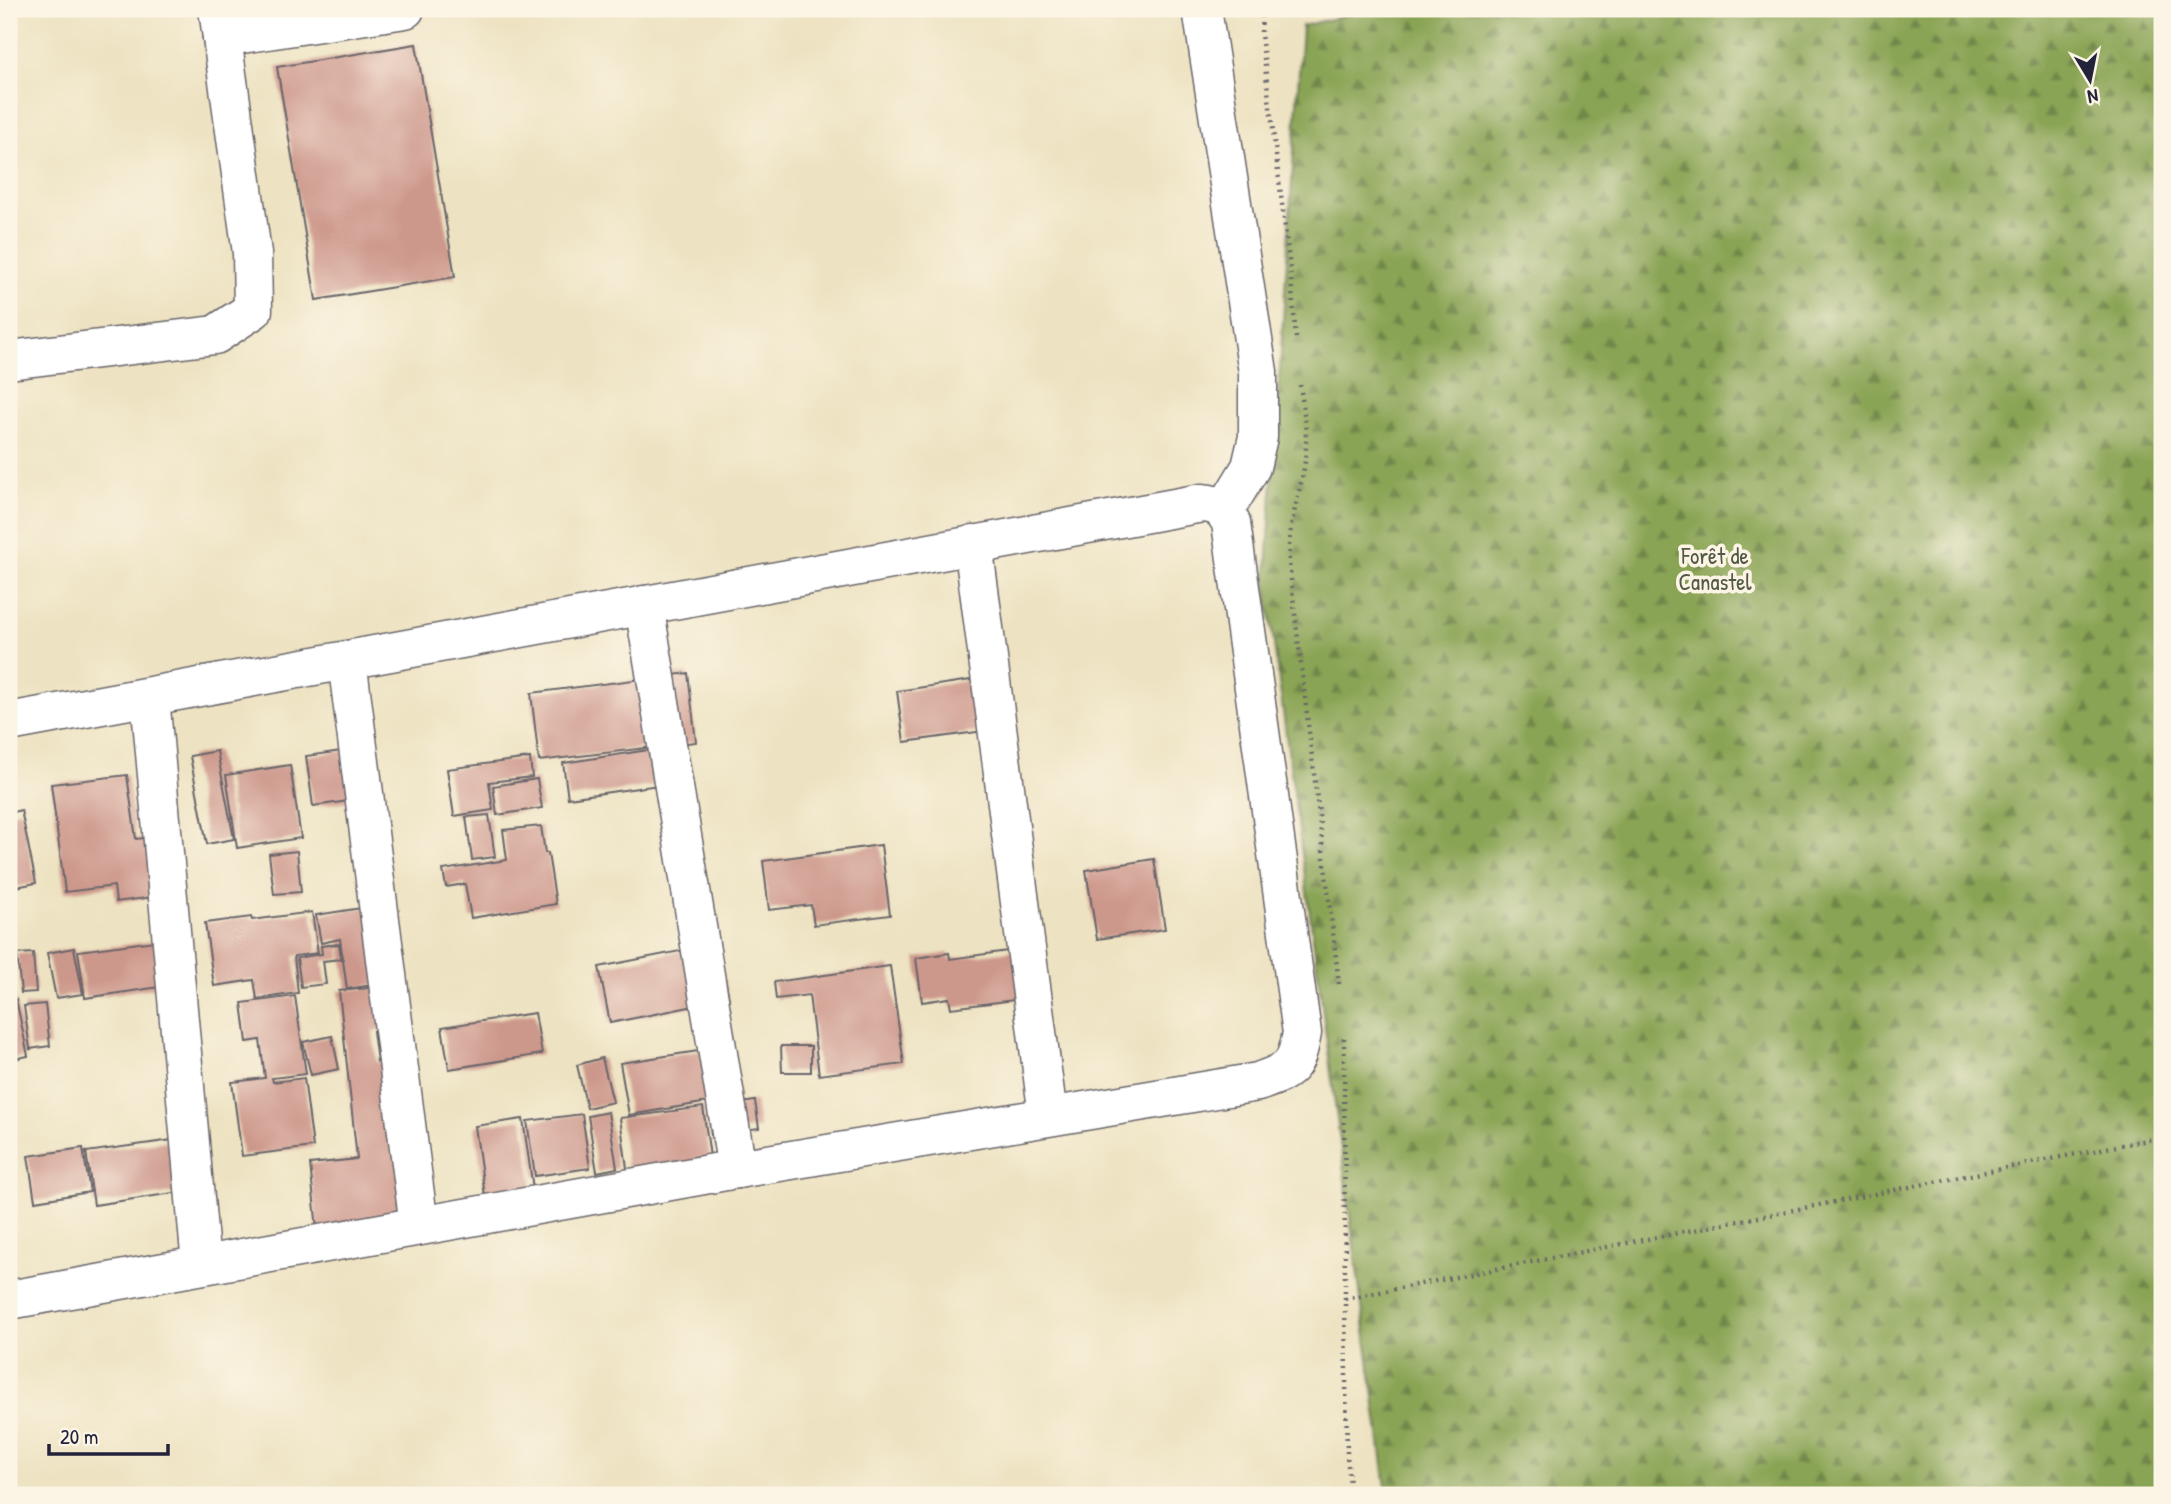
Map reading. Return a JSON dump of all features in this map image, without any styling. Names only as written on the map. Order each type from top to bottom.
[{"type":"street","points":[[9,360],[215,335],[253,310],[253,253],[220,23],[405,9]]},
{"type":"street","points":[[1202,9],[1258,373],[1258,437],[1251,467],[1225,510]]},
{"type":"street","points":[[9,723],[973,544],[1202,503],[1215,503],[1225,510],[1231,523],[1302,1033],[1297,1058],[1286,1072],[1258,1082],[737,1169],[9,1300]]},
{"type":"street","points":[[973,544],[1048,1116]]},
{"type":"street","points":[[644,606],[737,1169]]},
{"type":"street","points":[[347,660],[419,1226]]},
{"type":"street","points":[[150,696],[201,1265]]},
{"type":"path","points":[[1262,9],[1261,34],[1297,346]]},
{"type":"path","points":[[1300,385],[1306,436],[1305,461],[1288,539],[1289,562],[1340,995]]},
{"type":"path","points":[[1344,1035],[1345,1299],[1351,1495]]},
{"type":"path","points":[[1345,1299],[2162,1137]]},
{"type":"green space","name":"Forêt de Canastel","points":[[1372,9],[2162,9],[2162,1495],[1387,1495],[1266,584],[1302,26]]},
{"type":"building","points":[[416,44],[455,277],[316,300],[277,67]]},
{"type":"building","points":[[688,673],[696,742],[539,761],[531,693]]},
{"type":"building","points":[[991,677],[999,729],[904,742],[897,691]]},
{"type":"building","points":[[675,746],[680,782],[568,798],[563,763]]},
{"type":"building","points":[[356,749],[363,799],[313,806],[306,756]]},
{"type":"building","points":[[217,751],[234,839],[207,844],[190,756]]},
{"type":"building","points":[[530,758],[532,777],[489,782],[493,810],[454,816],[447,769]]},
{"type":"building","points":[[290,765],[301,838],[237,848],[226,775]]},
{"type":"building","points":[[127,775],[136,839],[154,837],[162,896],[116,902],[114,886],[65,892],[51,784]]},
{"type":"building","points":[[537,779],[542,808],[497,815],[493,786]]},
{"type":"building","points":[[21,810],[36,883],[11,888],[9,813]]},
{"type":"building","points":[[489,815],[495,857],[472,860],[466,817]]},
{"type":"building","points":[[541,826],[556,904],[471,918],[465,884],[446,887],[443,870],[507,860],[503,830]]},
{"type":"building","points":[[881,845],[890,915],[814,925],[811,905],[769,910],[763,861]]},
{"type":"building","points":[[297,851],[301,892],[274,894],[269,854]]},
{"type":"building","points":[[1154,859],[1165,929],[1097,939],[1086,870]]},
{"type":"building","points":[[394,903],[405,980],[347,989],[340,939],[321,943],[316,915]]},
{"type":"building","points":[[312,912],[318,953],[294,956],[298,993],[257,999],[254,980],[214,986],[205,923]]},
{"type":"building","points":[[154,941],[160,987],[85,998],[78,951]]},
{"type":"building","points":[[339,944],[341,959],[323,961],[326,984],[301,987],[297,958],[322,954],[321,946]]},
{"type":"building","points":[[700,947],[725,979],[729,999],[610,1023],[599,967]]},
{"type":"building","points":[[74,948],[83,994],[56,998],[47,953]]},
{"type":"building","points":[[1023,949],[1030,998],[951,1008],[949,998],[922,1002],[916,958],[949,953],[950,959]]},
{"type":"building","points":[[33,953],[36,992],[21,993],[17,954]]},
{"type":"building","points":[[890,966],[904,1064],[819,1075],[809,995],[776,999],[774,982]]},
{"type":"building","points":[[398,985],[402,1028],[373,1031],[377,1062],[400,1060],[417,1218],[317,1229],[310,1164],[357,1159],[339,991]]},
{"type":"building","points":[[295,996],[306,1074],[272,1078],[273,1082],[304,1078],[313,1147],[242,1156],[232,1082],[265,1078],[260,1040],[247,1042],[242,1003]]},
{"type":"building","points":[[16,999],[28,1056],[9,1060],[9,1001]]},
{"type":"building","points":[[45,1004],[50,1046],[30,1049],[24,1006]]},
{"type":"building","points":[[535,1013],[542,1054],[449,1069],[442,1027]]},
{"type":"building","points":[[332,1036],[339,1069],[311,1075],[303,1042]]},
{"type":"building","points":[[731,1046],[739,1097],[629,1115],[620,1063]]},
{"type":"building","points":[[781,1046],[811,1046],[811,1072],[782,1072]]},
{"type":"building","points":[[602,1058],[613,1102],[587,1108],[577,1065]]},
{"type":"building","points":[[755,1101],[759,1128],[711,1135],[708,1108]]},
{"type":"building","points":[[703,1107],[712,1171],[629,1183],[620,1118]]},
{"type":"building","points":[[608,1112],[617,1168],[597,1172],[588,1116]]},
{"type":"building","points":[[582,1114],[590,1168],[535,1176],[527,1121]]},
{"type":"building","points":[[523,1119],[533,1189],[485,1196],[475,1126]]},
{"type":"building","points":[[180,1139],[187,1191],[94,1205],[86,1152]]},
{"type":"building","points":[[83,1148],[90,1192],[35,1201],[28,1156]]}]
